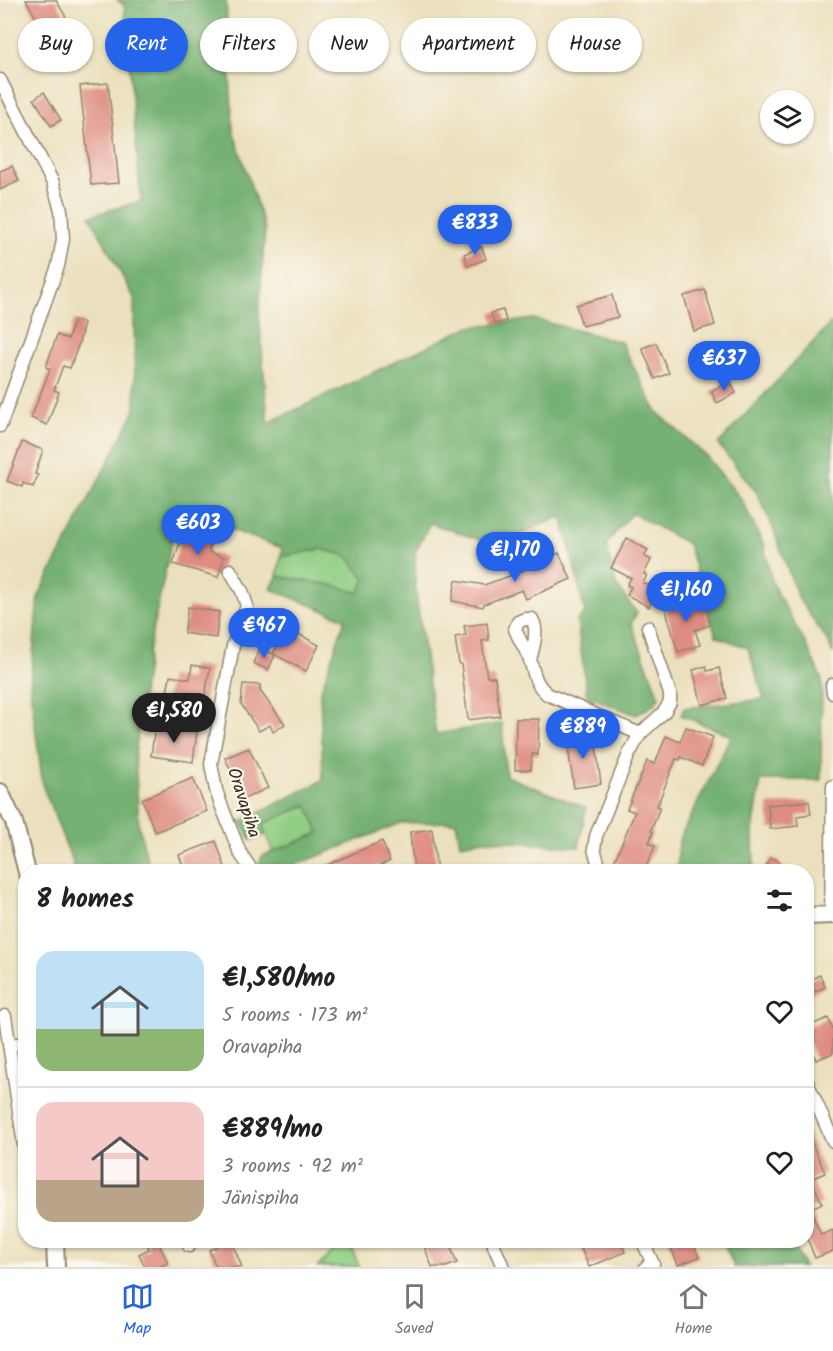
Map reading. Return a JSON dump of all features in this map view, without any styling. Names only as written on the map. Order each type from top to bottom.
[{"type":"street","points":[[0,80],[53,183],[61,210],[63,239],[58,267],[0,426]]},
{"type":"street","name":"Oravapiha","points":[[230,570],[242,591],[247,606],[233,646],[211,764],[216,790],[240,853],[248,864]]},
{"type":"street","points":[[599,864],[594,849],[596,836],[629,754],[640,734],[664,712],[670,702],[670,694],[648,627]]},
{"type":"street","points":[[530,660],[533,675],[539,687],[546,694],[640,734]]},
{"type":"street","points":[[814,916],[832,915],[833,786]]},
{"type":"street","points":[[0,792],[14,822],[25,864]]},
{"type":"street","points":[[4,1016],[18,1105]]},
{"type":"street","points":[[9,1045],[18,1044]]},
{"type":"street","points":[[814,1098],[833,1141]]},
{"type":"street","points":[[55,1248],[56,1267]]},
{"type":"street","points":[[495,1248],[502,1267]]},
{"type":"street","points":[[645,1248],[652,1264],[646,1267]]},
{"type":"green space","points":[[117,0],[226,0],[227,18],[200,18],[200,72],[230,72],[233,130],[265,229],[259,314],[268,423],[468,327],[534,319],[621,342],[656,411],[707,457],[741,499],[764,545],[772,582],[807,646],[822,680],[821,780],[761,780],[753,832],[754,864],[677,864],[679,840],[731,736],[681,715],[684,708],[764,699],[748,648],[716,636],[688,544],[632,513],[606,544],[616,585],[637,613],[631,623],[659,697],[654,705],[636,715],[587,696],[577,621],[585,612],[562,516],[495,545],[430,523],[415,553],[415,586],[436,734],[502,723],[506,776],[586,808],[579,847],[484,840],[460,844],[456,822],[401,823],[298,864],[259,864],[262,856],[319,833],[307,805],[263,824],[265,835],[251,840],[241,822],[323,780],[320,693],[345,619],[271,589],[277,576],[332,585],[359,593],[365,579],[347,556],[321,549],[281,557],[282,548],[178,511],[149,648],[135,755],[139,826],[148,864],[73,864],[43,787],[30,688],[38,597],[135,410],[134,298],[90,216],[141,201],[130,72],[188,72],[188,18],[125,18],[124,5]]},
{"type":"green space","points":[[833,323],[833,654],[829,643],[798,598],[773,528],[757,493],[718,444]]},
{"type":"green space","points":[[321,549],[347,556],[365,579],[359,593],[332,585],[277,576],[281,557]]},
{"type":"green space","points":[[307,805],[319,833],[274,852],[262,824]]},
{"type":"green space","points":[[340,1248],[352,1248],[359,1267],[318,1267],[332,1252]]},
{"type":"green space","points":[[726,1248],[795,1248],[804,1267],[734,1267]]},
{"type":"building","points":[[26,0],[56,0],[66,18],[36,18]]},
{"type":"building","points":[[108,83],[119,183],[91,185],[80,86]]},
{"type":"building","points":[[44,92],[61,120],[51,126],[34,99]]},
{"type":"building","points":[[12,166],[19,181],[0,190],[0,171]]},
{"type":"building","points":[[482,247],[486,259],[468,266],[464,254]]},
{"type":"building","points":[[705,290],[715,325],[694,331],[684,296]]},
{"type":"building","points":[[612,295],[618,317],[582,326],[576,305]]},
{"type":"building","points":[[503,310],[506,321],[495,324],[491,313]]},
{"type":"building","points":[[74,320],[84,323],[79,343],[70,368],[63,366],[54,390],[59,392],[47,425],[31,418],[50,369],[46,367],[57,335],[68,339]]},
{"type":"building","points":[[656,343],[669,373],[655,379],[642,348]]},
{"type":"building","points":[[730,381],[736,393],[717,403],[711,391]]},
{"type":"building","points":[[22,442],[43,450],[33,487],[23,483],[22,487],[7,481]]},
{"type":"building","points":[[183,534],[211,543],[209,552],[224,557],[218,577],[173,564]]},
{"type":"building","points":[[627,538],[648,550],[644,556],[651,560],[644,574],[647,575],[643,583],[658,591],[649,607],[627,595],[631,587],[627,585],[631,578],[611,568]]},
{"type":"building","points":[[559,553],[571,579],[526,599],[522,590],[484,604],[483,607],[452,601],[456,580],[484,585],[515,574]]},
{"type":"building","points":[[686,598],[690,611],[705,606],[710,625],[695,630],[700,645],[678,652],[664,604]]},
{"type":"building","points":[[188,607],[219,612],[216,638],[184,633]]},
{"type":"building","points":[[487,623],[489,640],[482,641],[487,677],[495,677],[500,716],[468,720],[455,637],[466,635],[464,626]]},
{"type":"building","points":[[287,628],[319,645],[306,671],[273,654]]},
{"type":"building","points":[[260,648],[275,655],[268,670],[253,663]]},
{"type":"building","points":[[192,665],[210,668],[203,706],[166,699],[170,676],[190,679]]},
{"type":"building","points":[[706,666],[707,671],[719,668],[727,698],[702,705],[693,670]]},
{"type":"building","points":[[243,684],[260,685],[260,691],[285,724],[273,732],[270,725],[259,731],[241,704]]},
{"type":"building","points":[[516,719],[539,719],[538,755],[532,754],[531,770],[515,770]]},
{"type":"building","points":[[155,725],[197,731],[193,762],[151,756]]},
{"type":"building","points":[[686,727],[713,737],[702,766],[681,757],[680,760],[676,759],[657,806],[660,807],[649,843],[655,846],[647,864],[614,862],[635,812],[627,809],[647,761],[655,764],[666,736],[680,742]]},
{"type":"building","points":[[588,731],[591,747],[596,746],[601,784],[574,788],[566,734]]},
{"type":"building","points":[[249,748],[268,788],[244,799],[225,758]]},
{"type":"building","points":[[193,778],[207,811],[155,832],[142,799]]},
{"type":"building","points":[[809,801],[811,814],[797,816],[798,826],[770,829],[768,805]]},
{"type":"building","points":[[432,829],[436,864],[413,864],[410,832]]},
{"type":"building","points":[[216,841],[224,864],[182,864],[179,855]]},
{"type":"building","points":[[382,841],[390,861],[383,864],[329,864]]},
{"type":"building","points":[[771,858],[780,864],[767,864]]},
{"type":"building","points":[[820,975],[825,987],[814,992],[814,978]]},
{"type":"building","points":[[828,1018],[833,1030],[833,1053],[816,1060],[814,1056],[814,1024]]},
{"type":"building","points":[[814,1148],[825,1173],[814,1178]]},
{"type":"building","points":[[814,1186],[822,1203],[814,1207]]},
{"type":"building","points":[[814,1218],[821,1235],[833,1230],[833,1251],[815,1258],[811,1248],[814,1248]]},
{"type":"building","points":[[161,1248],[168,1263],[158,1267],[145,1267],[139,1254],[149,1249]]},
{"type":"building","points":[[234,1248],[242,1267],[216,1267],[209,1250]]},
{"type":"building","points":[[425,1248],[451,1248],[457,1263],[446,1267],[432,1267]]},
{"type":"building","points":[[581,1248],[623,1248],[625,1252],[589,1267]]},
{"type":"building","points":[[671,1248],[695,1248],[699,1257],[678,1265]]}]
